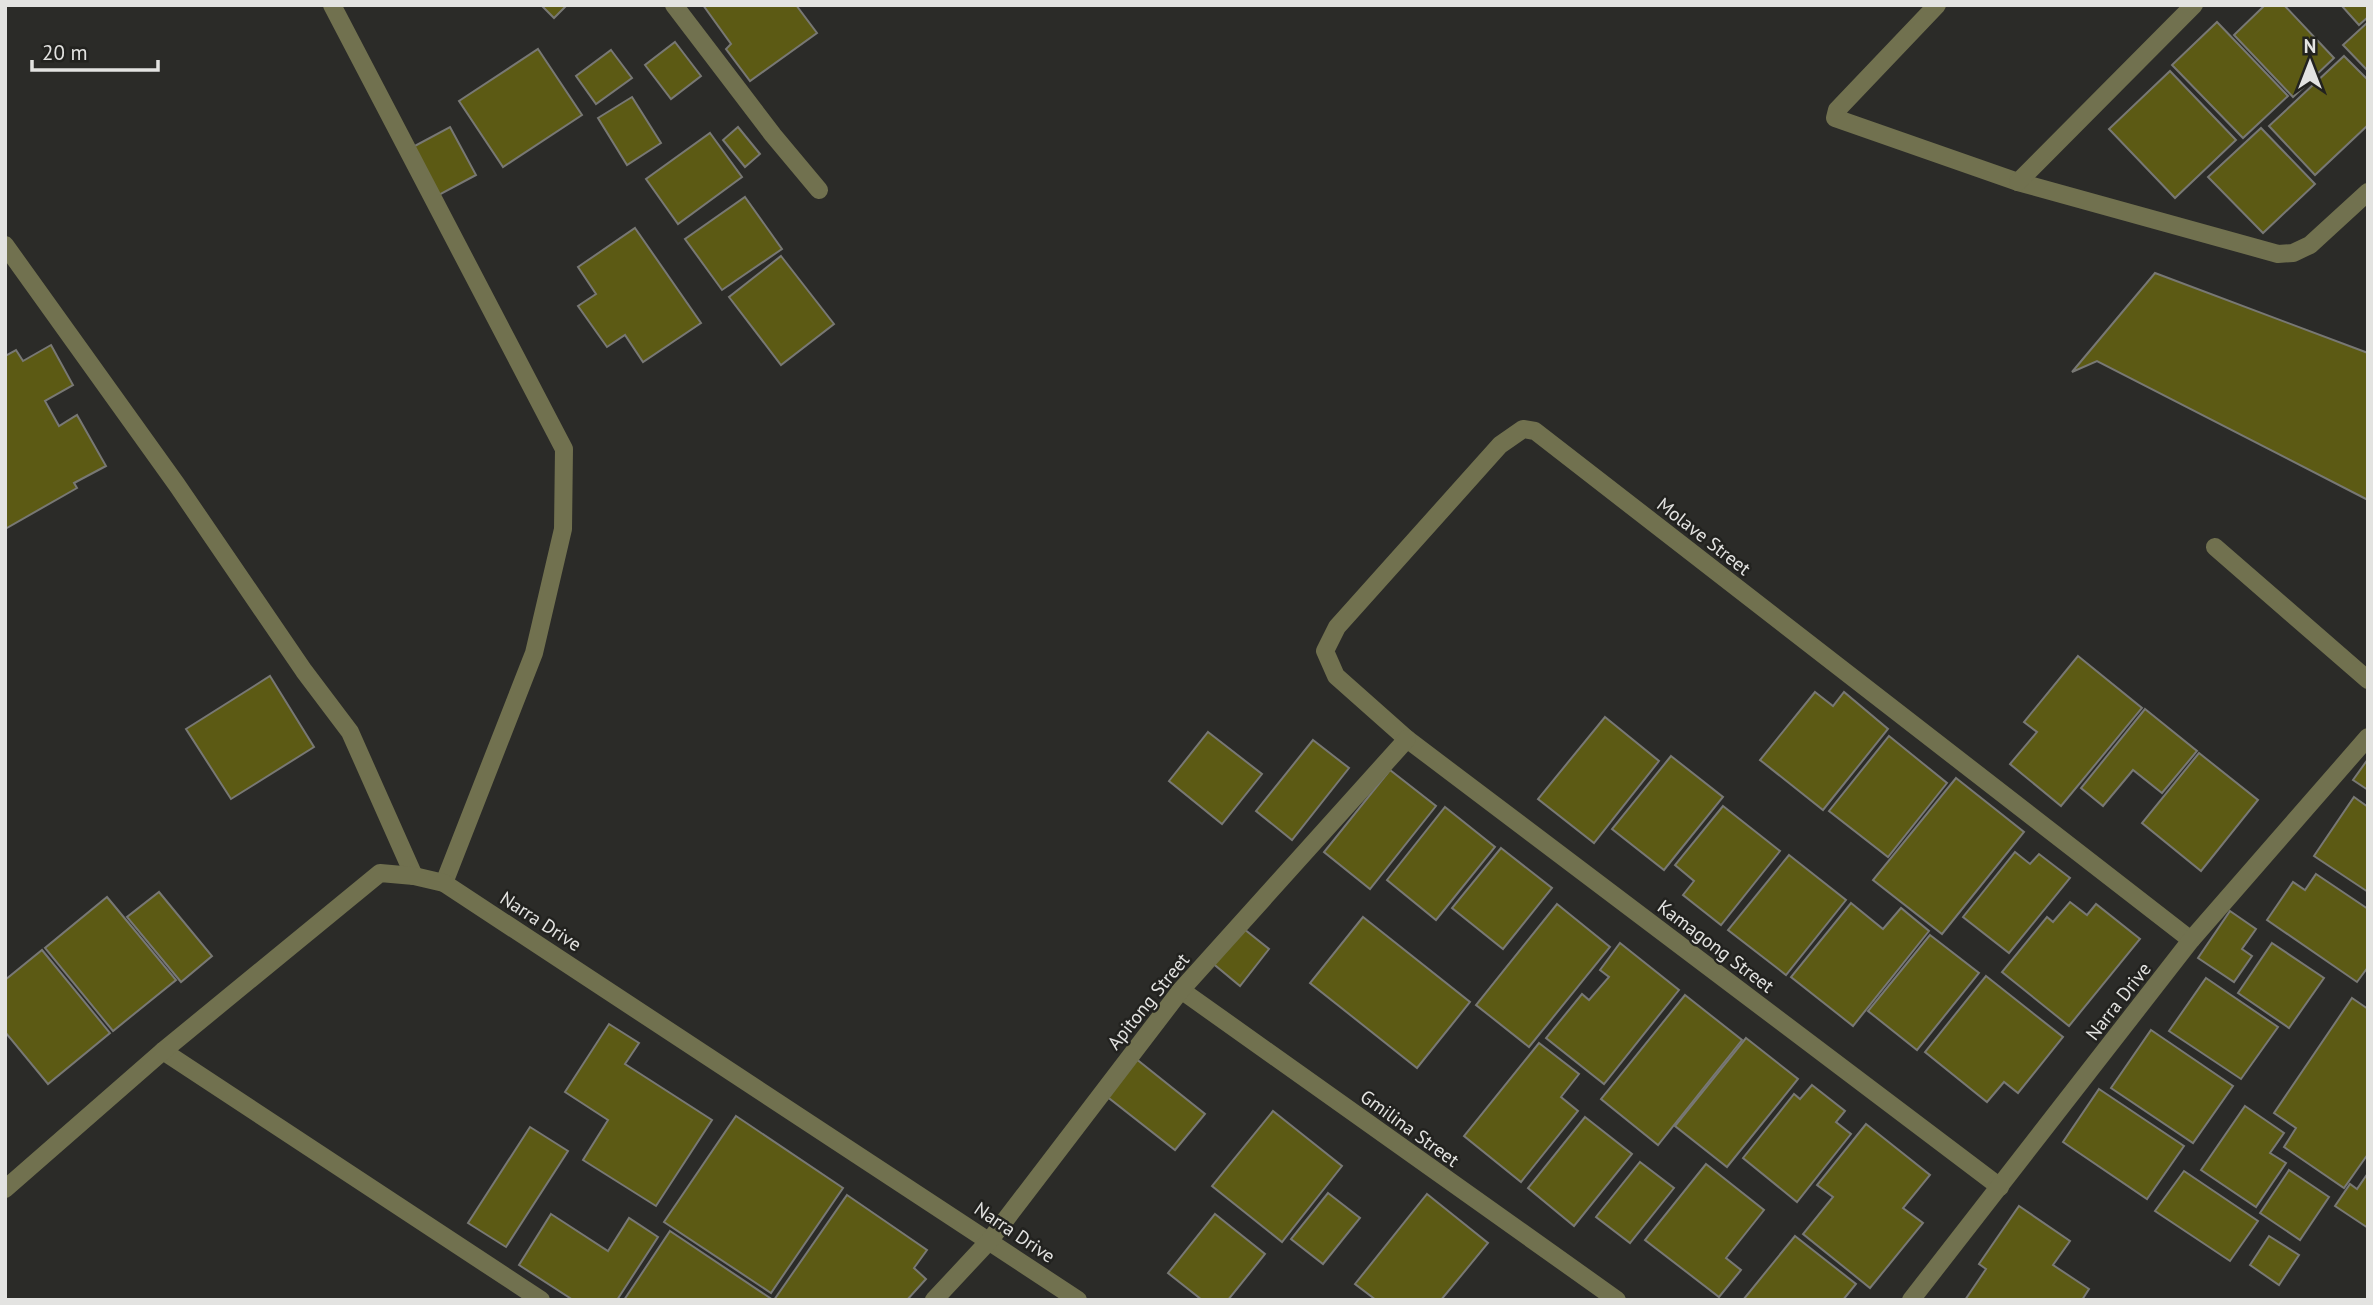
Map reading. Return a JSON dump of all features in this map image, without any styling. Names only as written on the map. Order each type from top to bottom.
[{"type":"street","points":[[332,5],[564,449],[563,528],[534,653],[444,883]]},
{"type":"street","points":[[674,5],[773,135],[819,190]]},
{"type":"street","points":[[1937,5],[1837,110],[1835,118],[2018,182],[2278,254],[2294,254],[2310,245],[2368,192]]},
{"type":"street","points":[[2018,182],[2194,5]]},
{"type":"street","points":[[5,245],[177,485],[303,671],[349,732],[414,876]]},
{"type":"street","name":"Molave Street","points":[[1407,739],[1336,677],[1325,652],[1337,627],[1500,445],[1523,429],[1535,431],[2191,940]]},
{"type":"street","points":[[2215,547],[2368,680]]},
{"type":"street","name":"Narra Drive","points":[[1911,1300],[2191,940],[2368,737]]},
{"type":"street","name":"Apitong Street","points":[[934,1300],[990,1240],[1181,990],[1407,739]]},
{"type":"street","name":"Kamagong Street","points":[[1407,739],[2000,1187]]},
{"type":"street","name":"Narra Drive","points":[[5,1189],[163,1051],[380,873],[414,876],[444,883],[1078,1300]]},
{"type":"street","name":"Gmilina Street","points":[[1181,990],[1617,1300]]},
{"type":"street","points":[[163,1051],[541,1300]]},
{"type":"building","points":[[541,5],[567,5],[554,18]]},
{"type":"building","points":[[703,5],[796,5],[817,33],[750,81],[726,49],[731,44]]},
{"type":"building","points":[[2265,5],[2284,5],[2334,58],[2293,97],[2234,35]]},
{"type":"building","points":[[2341,5],[2368,5],[2368,17],[2359,25]]},
{"type":"building","points":[[2217,22],[2288,96],[2243,138],[2172,65]]},
{"type":"building","points":[[2368,22],[2368,71],[2343,45]]},
{"type":"building","points":[[675,42],[701,76],[671,99],[645,65]]},
{"type":"building","points":[[538,49],[582,115],[503,167],[459,101]]},
{"type":"building","points":[[611,50],[632,78],[596,104],[576,76]]},
{"type":"building","points":[[2344,56],[2368,80],[2368,125],[2315,175],[2269,126]]},
{"type":"building","points":[[2170,71],[2236,140],[2175,198],[2109,129]]},
{"type":"building","points":[[632,97],[661,143],[627,165],[598,118]]},
{"type":"building","points":[[450,127],[476,175],[437,196],[411,148]]},
{"type":"building","points":[[738,127],[760,154],[745,167],[723,140]]},
{"type":"building","points":[[2261,128],[2315,184],[2263,233],[2208,177]]},
{"type":"building","points":[[710,133],[742,177],[678,224],[646,179]]},
{"type":"building","points":[[745,197],[782,249],[722,290],[685,239]]},
{"type":"building","points":[[635,228],[701,323],[643,362],[625,335],[607,347],[578,306],[596,294],[578,267]]},
{"type":"building","points":[[781,256],[834,324],[781,365],[729,297]]},
{"type":"building","points":[[2155,273],[2368,353],[2368,500],[2097,361],[2072,372]]},
{"type":"building","points":[[51,345],[73,385],[45,401],[59,426],[77,415],[106,466],[74,483],[77,488],[5,529],[5,356],[16,350],[23,361]]},
{"type":"building","points":[[2078,656],[2142,708],[2061,806],[2010,764],[2037,732],[2024,722]]},
{"type":"building","points":[[270,676],[314,747],[231,799],[186,729]]},
{"type":"building","points":[[1815,692],[1833,706],[1844,692],[1888,729],[1823,810],[1760,760]]},
{"type":"building","points":[[2145,709],[2197,751],[2162,793],[2133,770],[2103,806],[2081,788]]},
{"type":"building","points":[[1605,717],[1659,761],[1594,843],[1538,799]]},
{"type":"building","points":[[1208,732],[1262,774],[1222,824],[1169,781]]},
{"type":"building","points":[[1889,736],[1947,783],[1888,857],[1829,811]]},
{"type":"building","points":[[1313,740],[1349,768],[1292,840],[1256,811]]},
{"type":"building","points":[[2199,753],[2258,800],[2201,871],[2142,823]]},
{"type":"building","points":[[1671,756],[1723,797],[1664,870],[1612,829]]},
{"type":"building","points":[[2368,759],[2368,790],[2353,780]]},
{"type":"building","points":[[1390,770],[1436,806],[1370,889],[1324,852]]},
{"type":"building","points":[[1956,778],[2024,832],[1942,934],[1873,880]]},
{"type":"building","points":[[2354,797],[2368,807],[2368,892],[2314,856]]},
{"type":"building","points":[[1723,806],[1780,851],[1721,925],[1683,895],[1694,881],[1675,865]]},
{"type":"building","points":[[1445,807],[1495,847],[1436,920],[1387,880]]},
{"type":"building","points":[[1501,848],[1552,888],[1503,949],[1452,908]]},
{"type":"building","points":[[2015,852],[2030,864],[2039,854],[2070,878],[2009,953],[1963,917]]},
{"type":"building","points":[[1789,855],[1846,900],[1786,975],[1728,930]]},
{"type":"building","points":[[2316,874],[2368,909],[2368,967],[2357,982],[2267,920],[2293,882],[2305,890]]},
{"type":"building","points":[[159,892],[212,956],[181,982],[127,917]]},
{"type":"building","points":[[107,897],[176,980],[113,1031],[45,948]]},
{"type":"building","points":[[2070,902],[2087,915],[2096,904],[2140,939],[2069,1026],[2002,972],[2047,917],[2053,922]]},
{"type":"building","points":[[1851,903],[1883,929],[1901,908],[1929,931],[1853,1026],[1791,977]]},
{"type":"building","points":[[1557,904],[1610,947],[1529,1047],[1476,1005]]},
{"type":"building","points":[[2230,911],[2256,929],[2242,949],[2252,956],[2234,982],[2198,958]]},
{"type":"building","points":[[1363,917],[1470,1002],[1417,1068],[1310,983]]},
{"type":"building","points":[[1239,925],[1269,949],[1240,986],[1210,961]]},
{"type":"building","points":[[1930,935],[1979,973],[1917,1050],[1868,1011]]},
{"type":"building","points":[[1620,943],[1679,990],[1604,1084],[1546,1038],[1582,994],[1589,1000],[1609,977],[1600,970]]},
{"type":"building","points":[[2272,943],[2324,978],[2289,1028],[2238,993]]},
{"type":"building","points":[[42,950],[110,1033],[48,1084],[5,1032],[5,980]]},
{"type":"building","points":[[1986,976],[2063,1037],[2018,1093],[2004,1082],[1987,1102],[1925,1052]]},
{"type":"building","points":[[2206,978],[2278,1027],[2241,1079],[2169,1031]]},
{"type":"building","points":[[1685,995],[1742,1040],[1658,1145],[1601,1099]]},
{"type":"building","points":[[2352,998],[2368,1009],[2368,1154],[2344,1188],[2284,1147],[2296,1128],[2274,1113]]},
{"type":"building","points":[[609,1024],[639,1043],[625,1064],[712,1120],[656,1206],[583,1160],[608,1120],[565,1092]]},
{"type":"building","points":[[2151,1030],[2233,1086],[2193,1143],[2111,1088]]},
{"type":"building","points":[[1746,1038],[1798,1079],[1727,1167],[1675,1126]]},
{"type":"building","points":[[1539,1043],[1579,1074],[1561,1097],[1578,1111],[1521,1182],[1464,1136]]},
{"type":"building","points":[[1135,1058],[1205,1114],[1175,1150],[1105,1095]]},
{"type":"building","points":[[1812,1085],[1845,1111],[1836,1122],[1851,1134],[1797,1202],[1743,1158],[1794,1094],[1800,1099]]},
{"type":"building","points":[[2099,1089],[2184,1146],[2147,1199],[2063,1142]]},
{"type":"building","points":[[2245,1106],[2284,1133],[2270,1153],[2286,1163],[2256,1207],[2201,1170]]},
{"type":"building","points":[[1273,1111],[1342,1166],[1282,1242],[1212,1186]]},
{"type":"building","points":[[736,1116],[843,1188],[771,1293],[664,1222]]},
{"type":"building","points":[[1585,1117],[1632,1154],[1574,1226],[1528,1188]]},
{"type":"building","points":[[1866,1124],[1930,1175],[1903,1208],[1923,1223],[1870,1288],[1803,1234],[1833,1197],[1817,1185]]},
{"type":"building","points":[[530,1127],[568,1151],[506,1247],[468,1223]]},
{"type":"building","points":[[1640,1162],[1674,1188],[1630,1243],[1596,1217]]},
{"type":"building","points":[[1706,1164],[1764,1210],[1726,1258],[1741,1270],[1719,1297],[1645,1240]]},
{"type":"building","points":[[2289,1170],[2329,1197],[2300,1240],[2260,1213]]},
{"type":"building","points":[[2184,1171],[2258,1221],[2230,1261],[2155,1211]]},
{"type":"building","points":[[2368,1173],[2368,1228],[2335,1206],[2350,1184],[2357,1189]]},
{"type":"building","points":[[1328,1193],[1360,1218],[1323,1264],[1291,1239]]},
{"type":"building","points":[[1427,1194],[1488,1243],[1441,1300],[1376,1300],[1355,1284]]},
{"type":"building","points":[[847,1195],[927,1250],[914,1268],[926,1279],[907,1300],[774,1300]]},
{"type":"building","points":[[2019,1206],[2070,1241],[2053,1265],[2089,1289],[2082,1300],[1965,1300],[1986,1269],[1979,1264]]},
{"type":"building","points":[[551,1214],[608,1251],[629,1218],[658,1237],[617,1300],[573,1300],[519,1265]]},
{"type":"building","points":[[1215,1214],[1265,1254],[1228,1300],[1202,1300],[1168,1273]]},
{"type":"building","points":[[670,1231],[773,1300],[624,1300]]},
{"type":"building","points":[[1795,1236],[1856,1284],[1843,1300],[1743,1300]]},
{"type":"building","points":[[2269,1236],[2299,1255],[2279,1285],[2250,1265]]}]
